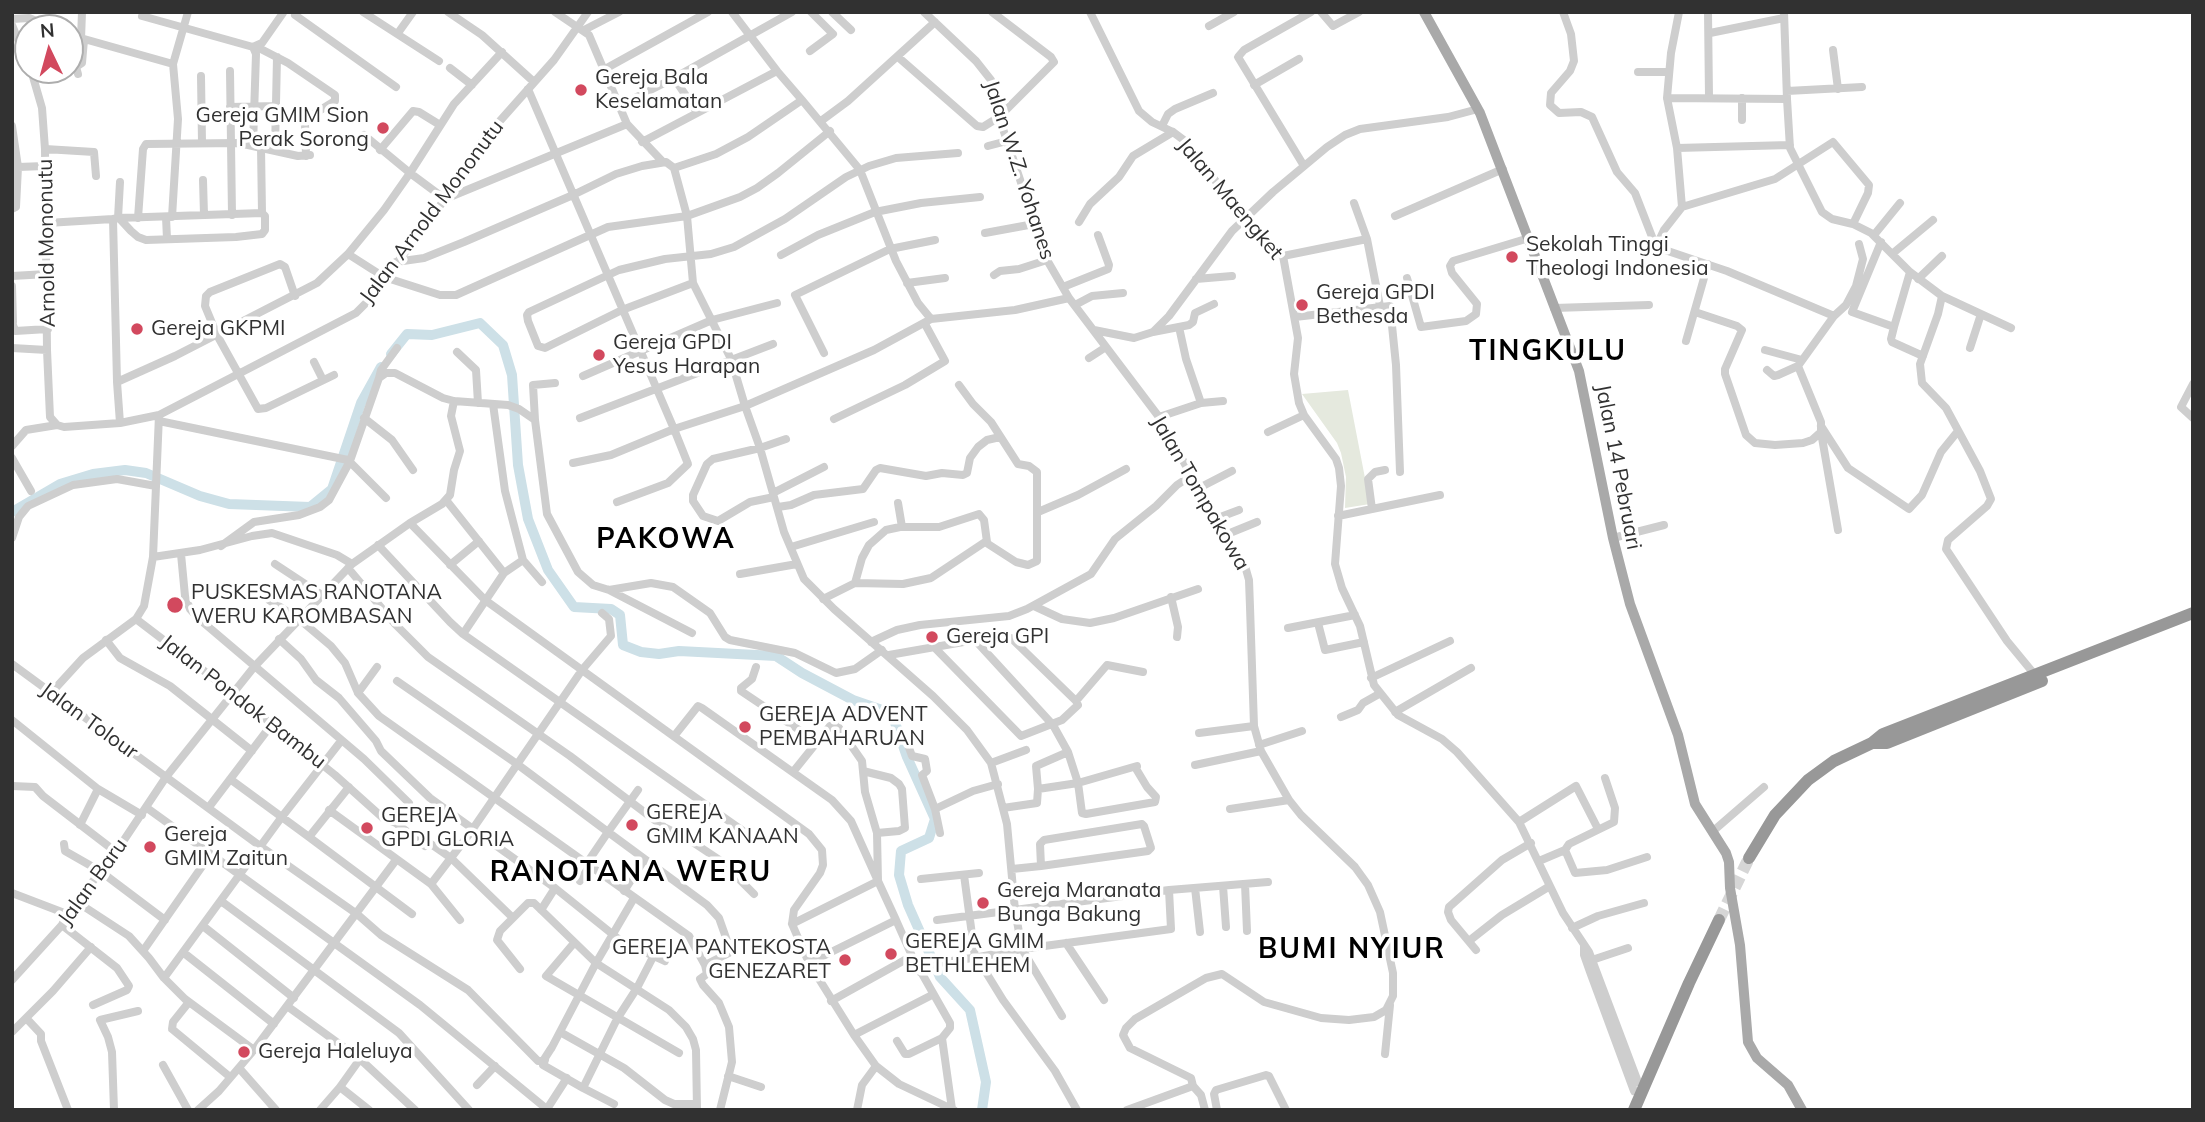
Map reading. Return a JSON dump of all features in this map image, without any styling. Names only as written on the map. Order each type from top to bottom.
[{"type":"highway","points":[[1749,858],[1774,815],[1808,780],[1834,761],[1872,743],[1883,734],[2193,613]]},
{"type":"highway","points":[[1872,743],[1887,743],[2193,621]]},
{"type":"highway","points":[[1625,1110],[1719,920]]},
{"type":"highway","points":[[1634,1110],[1684,994]]},
{"type":"main road","name":"Jalan 14 Pebruari","points":[[1424,12],[1478,109],[1579,371],[1613,538],[1630,604],[1678,735],[1692,796],[1728,859],[1740,946],[1748,1042],[1757,1058],[1788,1086],[1802,1110]]},
{"type":"street","points":[[167,239],[178,144],[178,103],[173,64],[188,12]]},
{"type":"street","points":[[363,12],[439,61]]},
{"type":"street","points":[[398,33],[413,12]]},
{"type":"street","points":[[448,12],[461,16],[534,82]]},
{"type":"street","points":[[555,12],[581,29],[605,69],[627,124],[662,161],[674,168],[687,216],[693,283],[731,359],[790,547],[804,579],[822,599],[885,653],[967,730],[991,762],[1003,808],[1022,949],[1062,1016]]},
{"type":"street","name":"Jalan Arnold Mononutu","points":[[12,446],[26,430],[57,425],[74,427],[159,418],[350,318],[369,300],[445,199],[484,140],[581,29],[588,12]]},
{"type":"street","points":[[581,29],[619,12]]},
{"type":"street","points":[[605,69],[708,12]]},
{"type":"street","points":[[732,12],[777,71],[860,170],[890,249],[923,311],[945,361],[905,385],[834,419]]},
{"type":"street","points":[[619,106],[792,12]]},
{"type":"street","points":[[810,51],[832,34],[811,12]]},
{"type":"street","points":[[832,12],[851,30]]},
{"type":"street","name":"Jalan W.Z. Yohanes","points":[[924,12],[985,71],[995,88],[1007,141],[1047,260],[1072,302],[1094,330]]},
{"type":"street","points":[[898,57],[977,127],[983,127],[1001,114],[1054,62],[992,12]]},
{"type":"street","name":"Jalan Maengket","points":[[1090,12],[1134,105],[1143,116],[1174,132],[1199,156],[1245,218],[1283,256],[1298,344],[1295,380],[1298,403],[1337,463],[1341,486],[1335,564],[1364,642],[1371,678],[1379,694],[1395,712],[1448,743],[1519,822],[1572,928],[1592,960],[1636,1087]]},
{"type":"street","points":[[1209,26],[1234,12]]},
{"type":"street","points":[[1304,166],[1239,61],[1239,55],[1311,12]]},
{"type":"street","points":[[1321,12],[1334,26],[1359,12]]},
{"type":"street","points":[[1563,12],[1573,46],[1574,61],[1570,71],[1551,93],[1550,105],[1559,113],[1581,112],[1592,117],[1618,174],[1636,194],[1656,247]]},
{"type":"street","points":[[1679,12],[1668,72],[1667,98],[1677,148],[1682,207]]},
{"type":"street","points":[[1708,12],[1709,97]]},
{"type":"street","points":[[117,218],[138,237],[167,239],[262,234],[265,230],[265,216],[262,213],[253,106],[255,47],[282,13],[299,14],[396,87]]},
{"type":"street","points":[[1710,33],[1784,15],[1790,145],[1798,166],[1825,215],[1853,224],[1877,238],[1910,272],[1942,296],[2011,328]]},
{"type":"street","points":[[138,218],[144,146],[230,143],[308,156],[305,124],[309,117],[335,101],[335,95],[277,57],[255,47],[142,16]]},
{"type":"street","points":[[821,121],[848,102],[935,22]]},
{"type":"street","points":[[84,41],[173,64]]},
{"type":"street","points":[[1833,50],[1838,89]]},
{"type":"street","points":[[117,382],[296,296],[332,271],[384,210],[453,104],[502,52]]},
{"type":"street","points":[[275,150],[277,57]]},
{"type":"street","points":[[1254,85],[1300,59]]},
{"type":"street","points":[[450,68],[472,85]]},
{"type":"street","points":[[230,71],[232,215]]},
{"type":"street","points":[[642,142],[777,71]]},
{"type":"street","points":[[1638,72],[1668,72]]},
{"type":"street","points":[[201,76],[202,143]]},
{"type":"street","points":[[674,78],[697,112]]},
{"type":"street","name":"Arnold Mononutu","points":[[35,84],[42,108],[45,149],[50,417],[57,425]]},
{"type":"street","points":[[1667,98],[1746,98],[1862,88]]},
{"type":"street","points":[[528,89],[688,464],[668,483],[617,502]]},
{"type":"street","points":[[1162,126],[1168,114],[1175,108],[1213,93]]},
{"type":"street","points":[[1742,120],[1746,98]]},
{"type":"street","points":[[674,168],[716,154],[748,137],[802,100]]},
{"type":"street","points":[[230,107],[276,106]]},
{"type":"street","points":[[1153,332],[1169,316],[1217,249],[1245,218],[1335,141],[1352,132],[1448,117],[1478,109]]},
{"type":"street","points":[[380,150],[413,111],[440,125]]},
{"type":"street","points":[[363,135],[445,199],[627,124]]},
{"type":"street","points":[[12,126],[16,171],[16,207],[12,209]]},
{"type":"street","points":[[348,254],[384,277],[440,295],[456,295],[589,235],[619,225],[687,216],[707,210],[757,188],[830,131]]},
{"type":"street","points":[[1079,222],[1090,204],[1122,174],[1133,156],[1174,132]]},
{"type":"street","points":[[988,146],[1007,141]]},
{"type":"street","points":[[1656,247],[1664,230],[1682,207],[1781,177],[1830,143],[1835,143],[1869,185],[1853,224]]},
{"type":"street","points":[[1677,148],[1790,145]]},
{"type":"street","points":[[45,149],[94,152],[96,176]]},
{"type":"street","points":[[693,283],[622,310],[545,348],[540,348],[528,321],[528,313],[608,274],[648,262],[724,251],[760,233],[860,170],[896,158],[958,153]]},
{"type":"street","points":[[396,262],[424,258],[616,174],[662,161]]},
{"type":"street","points":[[16,171],[45,166]]},
{"type":"street","points":[[1395,216],[1503,169]]},
{"type":"street","points":[[203,180],[204,215]]},
{"type":"street","points":[[120,182],[117,218],[117,382],[120,423]]},
{"type":"street","points":[[782,255],[818,235],[875,212],[921,203],[980,197]]},
{"type":"street","points":[[1354,203],[1367,239],[1380,306]]},
{"type":"street","points":[[1894,327],[1852,311],[1877,238],[1900,203]]},
{"type":"street","points":[[47,223],[262,213]]},
{"type":"street","points":[[1892,254],[1933,220]]},
{"type":"street","points":[[985,233],[1034,224]]},
{"type":"street","points":[[1063,287],[1108,269],[1098,235]]},
{"type":"street","points":[[1407,278],[1421,327],[1466,321],[1476,314],[1478,307],[1452,273],[1452,261],[1529,238]]},
{"type":"street","points":[[1283,256],[1367,239]]},
{"type":"street","points":[[824,353],[795,295],[890,249],[935,240]]},
{"type":"street","points":[[1767,370],[1778,376],[1800,363],[1834,316],[1846,305],[1856,286],[1863,259],[1859,244]]},
{"type":"street","points":[[1656,247],[1708,264],[1834,316]]},
{"type":"street","points":[[1918,279],[1942,256]]},
{"type":"street","points":[[994,275],[1000,271],[1019,269],[1047,260]]},
{"type":"street","points":[[296,296],[282,264],[210,292],[206,296],[205,306],[217,335],[256,407],[262,410],[334,375]]},
{"type":"street","points":[[1686,341],[1708,264]]},
{"type":"street","points":[[1910,272],[1891,339],[1892,342],[1923,356]]},
{"type":"street","points":[[12,276],[47,274]]},
{"type":"street","points":[[1196,279],[1232,276]]},
{"type":"street","points":[[908,283],[945,278]]},
{"type":"street","points":[[12,286],[15,331],[48,329]]},
{"type":"street","points":[[573,463],[611,455],[674,429],[745,406],[825,373],[928,322],[1123,293]]},
{"type":"street","points":[[1942,296],[1923,356],[1920,371],[1923,386],[1944,406],[1980,471],[1991,499],[1987,506],[1948,540],[1946,549],[2007,641],[2035,675]]},
{"type":"street","points":[[583,376],[712,320],[777,303]]},
{"type":"street","points":[[1094,330],[1135,338],[1191,324],[1195,313],[1214,304]]},
{"type":"street","points":[[1555,309],[1649,305]]},
{"type":"street","points":[[1295,317],[1380,306],[1391,308],[1400,472]]},
{"type":"street","points":[[1695,312],[1742,330],[1725,372],[1748,438],[1760,445],[1788,445],[1807,442],[1821,429]]},
{"type":"street","points":[[1970,348],[1981,314]]},
{"type":"street","points":[[1179,327],[1186,359],[1201,403]]},
{"type":"street","name":"Jalan Tompakowa","points":[[1094,330],[1159,417],[1215,519],[1245,566],[1249,580],[1254,726],[1260,748],[1289,800],[1355,867],[1373,893],[1382,919],[1393,973],[1394,989],[1385,1054]]},
{"type":"street","points":[[580,418],[773,344]]},
{"type":"street","points":[[1089,358],[1106,346]]},
{"type":"street","points":[[12,348],[47,350]]},
{"type":"street","points":[[221,545],[254,522],[299,515],[320,507],[335,491],[381,370],[397,348]]},
{"type":"street","points":[[1765,350],[1800,363]]},
{"type":"street","points":[[457,352],[476,370],[478,403]]},
{"type":"street","points":[[314,362],[323,380]]},
{"type":"street","points":[[1800,363],[1821,429],[1838,530]]},
{"type":"street","points":[[379,378],[386,373],[395,373],[423,389],[454,401],[508,405],[535,420]]},
{"type":"street","points":[[555,383],[533,385],[535,420],[547,514],[578,572],[593,585],[609,590],[692,633]]},
{"type":"street","points":[[2193,384],[2181,407],[2193,418]]},
{"type":"street","points":[[855,583],[869,545],[886,530],[939,527],[979,514],[984,520],[987,542],[1016,562],[1026,565],[1032,564],[1038,556],[1037,472],[1029,466],[1018,464],[991,422],[959,385]]},
{"type":"street","points":[[454,401],[451,416],[460,451],[450,495],[446,500],[504,573]]},
{"type":"street","points":[[1159,417],[1201,403],[1223,401]]},
{"type":"street","points":[[493,404],[505,491],[523,559],[542,582]]},
{"type":"street","points":[[1268,432],[1304,415]]},
{"type":"street","points":[[51,693],[83,658],[107,643],[136,619],[144,606],[153,557],[159,418],[346,460],[386,498]]},
{"type":"street","points":[[364,418],[391,440],[413,470]]},
{"type":"street","points":[[1821,429],[1848,468],[1909,509],[1922,495],[1941,452],[1958,431]]},
{"type":"street","points":[[778,507],[791,505],[814,495],[863,489],[880,468],[926,476],[943,473],[965,475],[972,453],[987,440],[1000,437]]},
{"type":"street","points":[[786,439],[760,448],[713,458],[708,462],[693,495],[693,501],[703,516],[718,521],[750,502],[774,495],[824,467]]},
{"type":"street","points":[[12,458],[31,491]]},
{"type":"street","points":[[1038,512],[1078,495],[1126,468]]},
{"type":"street","points":[[1372,509],[1368,479],[1375,472],[1385,470]]},
{"type":"street","points":[[1199,488],[1232,471]]},
{"type":"street","points":[[871,642],[897,630],[1009,616],[1034,606],[1094,572],[1115,539],[1192,475]]},
{"type":"street","points":[[12,538],[19,517],[28,506],[56,491],[73,485],[117,479],[156,485]]},
{"type":"street","points":[[1338,516],[1440,495]]},
{"type":"street","name":"Jalan Baru","points":[[12,980],[62,925],[67,914],[116,852],[166,777],[279,639],[350,566],[446,500]]},
{"type":"street","points":[[898,503],[902,527]]},
{"type":"street","points":[[1215,519],[1239,510]]},
{"type":"street","points":[[790,547],[874,522]]},
{"type":"street","points":[[1225,535],[1257,522]]},
{"type":"street","points":[[410,523],[485,600],[802,826],[822,850],[824,861],[820,873],[794,910],[792,924],[809,963],[831,1001],[876,1066],[900,1084],[953,1109]]},
{"type":"street","points":[[1613,538],[1664,524]]},
{"type":"street","points":[[153,557],[181,554],[272,533],[337,555],[350,566],[395,624],[424,653],[664,827],[721,861],[754,894]]},
{"type":"street","points":[[450,565],[479,541]]},
{"type":"street","points":[[822,599],[855,583],[916,583],[941,572],[987,542]]},
{"type":"street","points":[[378,545],[463,634],[746,833]]},
{"type":"street","points":[[181,554],[185,596],[190,609],[214,634],[341,741],[409,803]]},
{"type":"street","points":[[463,634],[504,573],[523,559]]},
{"type":"street","points":[[275,564],[322,595]]},
{"type":"street","points":[[740,574],[797,564]]},
{"type":"street","points":[[609,590],[651,583],[673,587],[710,613],[725,637],[730,640],[795,653],[836,673],[855,670],[885,653],[1006,637],[1013,639],[1076,701]]},
{"type":"street","points":[[1034,606],[1062,619],[1090,623],[1114,618],[1198,589]]},
{"type":"street","points":[[1171,597],[1178,627],[1177,636]]},
{"type":"street","points":[[269,600],[299,619],[339,654],[358,693],[379,716],[495,796],[688,936],[705,965],[707,974],[701,977],[701,980],[719,1003],[729,1027],[732,1049],[719,1110]]},
{"type":"street","points":[[431,884],[473,829],[582,670],[612,634],[609,619],[602,613]]},
{"type":"street","points":[[1288,628],[1355,615]]},
{"type":"street","name":"Jalan Pondok Bambu","points":[[136,619],[272,724],[383,818],[396,823],[451,858],[513,918]]},
{"type":"street","points":[[1318,623],[1325,650],[1364,642]]},
{"type":"street","points":[[279,639],[301,659],[316,680],[340,698],[376,741],[381,751],[430,798],[555,888],[627,945],[665,961]]},
{"type":"street","points":[[975,640],[1053,725],[1068,752],[1078,783],[1082,813],[1155,802],[1156,797],[1145,785],[1137,766],[1078,783],[1038,789]]},
{"type":"street","points":[[1371,678],[1450,641]]},
{"type":"street","points":[[107,643],[120,658],[159,679],[252,751]]},
{"type":"street","points":[[934,647],[1020,735],[1062,720],[1077,705],[1076,701],[1107,665],[1143,672]]},
{"type":"street","name":"Jalan Tolour","points":[[12,664],[357,914],[381,935],[468,990],[538,1061],[543,1061],[552,1047]]},
{"type":"street","points":[[358,693],[377,667]]},
{"type":"street","points":[[756,667],[752,679],[741,691],[817,742]]},
{"type":"street","points":[[1395,712],[1471,668]]},
{"type":"street","points":[[397,681],[517,765],[707,905],[719,918],[730,950],[705,965]]},
{"type":"street","points":[[1341,717],[1358,710],[1367,700],[1379,694]]},
{"type":"street","points":[[675,735],[698,706],[832,800],[845,813],[912,956],[923,971],[932,995],[951,1026],[942,1038],[907,1054],[897,1041]]},
{"type":"street","points":[[12,720],[98,789],[144,811],[241,875],[420,1005],[548,1109],[567,1079]]},
{"type":"street","points":[[209,807],[272,724]]},
{"type":"street","points":[[793,772],[830,726],[837,725],[862,761],[866,799],[877,833],[878,881]]},
{"type":"street","points":[[1199,733],[1254,726]]},
{"type":"street","points":[[1195,765],[1260,748],[1302,731]]},
{"type":"street","points":[[164,978],[341,741]]},
{"type":"street","points":[[908,745],[912,756],[925,760],[927,771],[922,775],[935,809],[940,834]]},
{"type":"street","points":[[991,762],[1026,750]]},
{"type":"street","points":[[1003,808],[1037,803],[1037,765],[1068,752]]},
{"type":"street","points":[[863,771],[891,779],[899,783],[902,789],[905,828],[877,833]]},
{"type":"street","points":[[1539,861],[1565,850],[1569,844],[1616,819],[1614,802],[1605,778]]},
{"type":"street","points":[[230,779],[412,914]]},
{"type":"street","points":[[402,795],[415,784]]},
{"type":"street","points":[[935,809],[973,791],[998,784]]},
{"type":"street","points":[[12,786],[33,785],[43,796],[116,852]]},
{"type":"street","points":[[1519,822],[1576,786],[1598,829]]},
{"type":"street","points":[[1712,832],[1764,786]]},
{"type":"street","points":[[309,837],[349,787]]},
{"type":"street","points":[[80,825],[98,789]]},
{"type":"street","points":[[580,881],[608,832],[638,790]]},
{"type":"street","points":[[1230,809],[1289,800]]},
{"type":"street","points":[[763,813],[769,804]]},
{"type":"street","points":[[329,810],[431,884],[460,920]]},
{"type":"street","points":[[1012,869],[1041,866],[1148,851],[1151,848],[1142,824],[1041,842],[1041,866]]},
{"type":"street","points":[[1476,950],[1451,920],[1449,907],[1502,860],[1531,843]]},
{"type":"street","points":[[64,844],[65,851],[100,871],[165,920]]},
{"type":"street","points":[[1565,850],[1574,872],[1577,873],[1608,870],[1647,857]]},
{"type":"street","points":[[143,951],[210,855]]},
{"type":"street","points":[[198,1110],[254,1050],[396,860]]},
{"type":"street","points":[[624,891],[644,860]]},
{"type":"street","points":[[921,879],[979,873]]},
{"type":"street","points":[[964,875],[968,917],[980,966],[1055,1071],[1077,1110]]},
{"type":"street","points":[[792,924],[878,881]]},
{"type":"street","points":[[937,920],[1169,890],[1268,882]]},
{"type":"street","points":[[1245,884],[1247,931]]},
{"type":"street","points":[[1223,886],[1226,927]]},
{"type":"street","points":[[1469,942],[1503,915],[1550,886]]},
{"type":"street","points":[[541,910],[555,888]]},
{"type":"street","points":[[1195,888],[1200,932]]},
{"type":"street","points":[[923,971],[938,963],[1171,929],[1169,890]]},
{"type":"street","points":[[12,893],[67,914]]},
{"type":"street","points":[[614,1104],[543,1065],[578,995],[634,898]]},
{"type":"street","points":[[221,901],[399,1033],[469,1110]]},
{"type":"street","points":[[77,902],[129,936],[164,978],[189,1002],[254,1050]]},
{"type":"street","points":[[520,969],[497,940],[500,931],[531,902],[596,963],[669,1010],[686,1027],[693,1039],[696,1058],[696,1107],[665,1100],[624,1068],[560,1032]]},
{"type":"street","points":[[1572,928],[1598,916],[1644,903]]},
{"type":"street","points":[[809,963],[896,920]]},
{"type":"street","points":[[62,925],[117,968],[128,986],[127,990],[93,1005]]},
{"type":"street","points":[[203,926],[294,998]]},
{"type":"street","points":[[574,943],[546,976],[679,1053]]},
{"type":"street","points":[[1066,943],[1104,1000]]},
{"type":"street","points":[[1584,946],[1590,972],[1636,1087]]},
{"type":"street","points":[[12,1032],[27,1019],[91,947]]},
{"type":"street","points":[[1592,960],[1628,948]]},
{"type":"street","points":[[184,953],[274,1024]]},
{"type":"street","points":[[831,1001],[912,956]]},
{"type":"street","points":[[583,1088],[617,1019],[653,957]]},
{"type":"street","points":[[1206,1110],[1191,1078],[1130,1048],[1123,1035],[1132,1021],[1212,975],[1224,976],[1264,1002],[1333,1020],[1374,1017],[1390,1005]]},
{"type":"street","points":[[854,1035],[932,995]]},
{"type":"street","points":[[189,1002],[173,1022],[172,1029],[230,1077]]},
{"type":"street","points":[[287,1006],[360,1059],[415,1110]]},
{"type":"street","points":[[114,1110],[112,1052],[100,1020],[138,1011]]},
{"type":"street","points":[[27,1019],[41,1034],[41,1041],[68,1110]]},
{"type":"street","points":[[942,1038],[953,1109]]},
{"type":"street","points":[[320,1110],[360,1059]]},
{"type":"street","points":[[163,1065],[188,1110]]},
{"type":"street","points":[[477,1085],[495,1066]]},
{"type":"street","points":[[858,1110],[862,1085],[876,1066]]},
{"type":"street","points":[[239,1068],[273,1106],[263,1110]]},
{"type":"street","points":[[1217,1110],[1214,1094],[1216,1090],[1266,1075],[1269,1076],[1286,1110]]},
{"type":"street","points":[[728,1076],[761,1087]]},
{"type":"street","points":[[1127,1110],[1194,1086]]},
{"type":"street","points":[[340,1087],[369,1110]]},
{"type":"shaded area","points":[[1348,390],[1370,504],[1345,508],[1346,477],[1341,453],[1337,443],[1302,394]]},
{"type":"waterway","points":[[391,354],[407,334],[432,335],[480,323],[503,345],[512,375],[518,465],[528,519],[548,570],[574,607],[611,609],[620,615],[623,645],[641,652],[659,654],[679,651],[776,656],[853,700],[885,711],[893,717],[907,757],[935,819],[929,838],[901,851],[899,875],[908,905],[940,977],[970,1010],[986,1082],[982,1110]]},
{"type":"waterway","points":[[12,512],[60,484],[93,474],[125,470],[146,473],[200,496],[229,504],[310,507],[332,489],[361,403],[381,367]]},
{"type":"tunnel","points":[[1719,920],[1749,858]]},
{"type":"place","name":"Gereja Bala Keselamatan","points":[[581,90]]},
{"type":"place","name":"Gereja GMIM Sion Perak Sorong","points":[[383,128]]},
{"type":"place","name":"Sekolah Tinggi Theologi Indonesia","points":[[1512,257]]},
{"type":"place","name":"Gereja GPDI Bethesda","points":[[1302,305]]},
{"type":"place","name":"Gereja GKPMI","points":[[137,329]]},
{"type":"place","name":"Gereja GPDI Yesus Harapan","points":[[599,355]]},
{"type":"place","name":"PUSKESMAS RANOTANA WERU KAROMBASAN","points":[[175,605]]},
{"type":"place","name":"Gereja GPI","points":[[932,637]]},
{"type":"place","name":"GEREJA ADVENT PEMBAHARUAN","points":[[745,727]]},
{"type":"place","name":"GEREJA GMIM KANAAN","points":[[632,825]]},
{"type":"place","name":"GEREJA GPDI GLORIA","points":[[367,828]]},
{"type":"place","name":"Gereja GMIM Zaitun","points":[[150,847]]},
{"type":"place","name":"Gereja Maranata Bunga Bakung","points":[[983,903]]},
{"type":"place","name":"GEREJA GMIM BETHLEHEM","points":[[891,954]]},
{"type":"place","name":"GEREJA PANTEKOSTA GENEZARET","points":[[845,960]]},
{"type":"place","name":"Gereja Haleluya","points":[[244,1052]]},
{"type":"district","name":"TINGKULU","points":[[1548,352]]},
{"type":"district","name":"PAKOWA","points":[[666,540]]},
{"type":"district","name":"RANOTANA WERU","points":[[631,873]]},
{"type":"district","name":"BUMI NYIUR","points":[[1352,950]]}]
